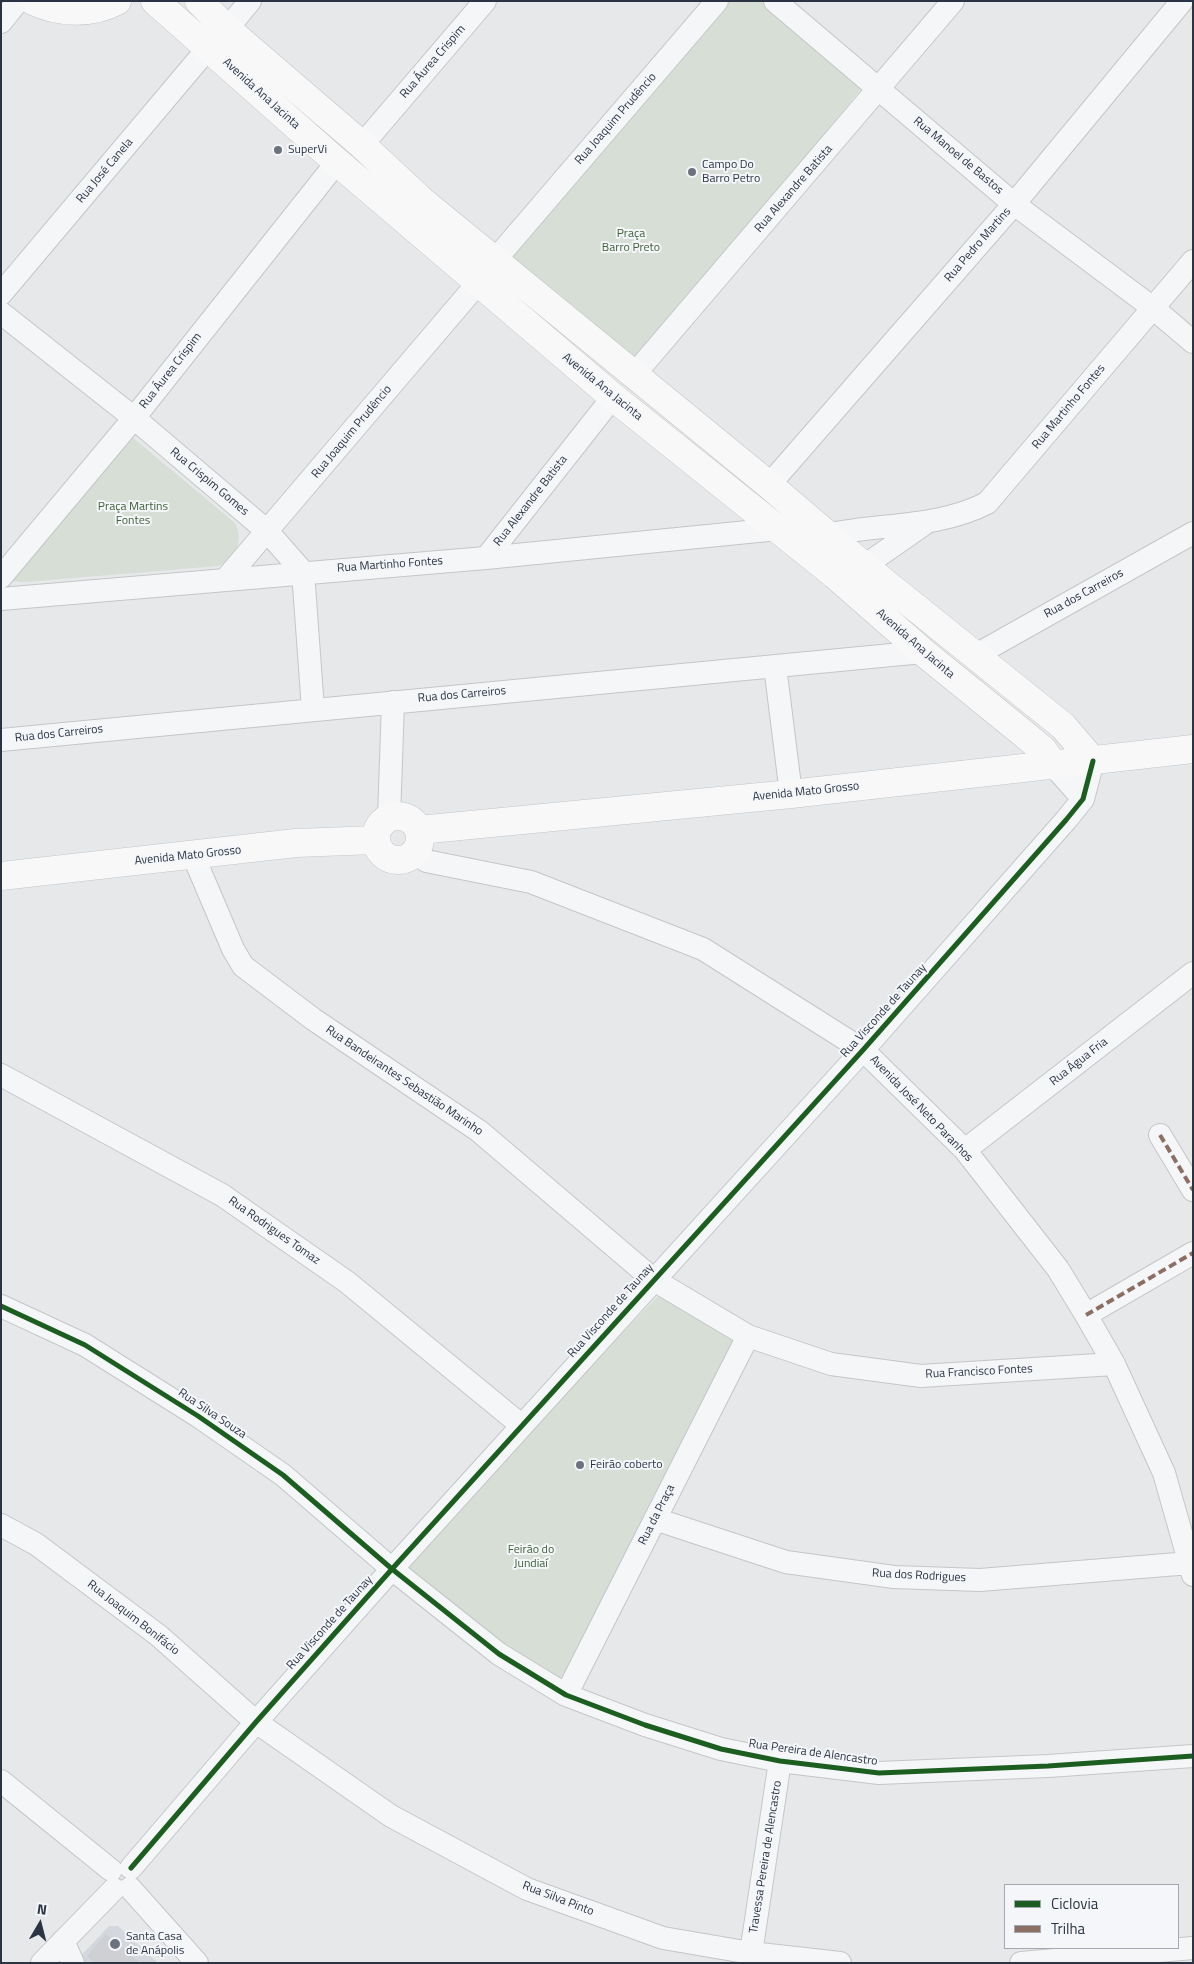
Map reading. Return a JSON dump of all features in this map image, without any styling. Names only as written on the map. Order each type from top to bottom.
[{"type":"main road","points":[[33,1],[49,8],[79,12],[108,6],[117,1]]},
{"type":"main road","name":"Avenida Ana Jacinta","points":[[155,1],[218,38],[362,145],[414,210],[478,283],[613,397],[693,459],[1043,750],[1054,766]]},
{"type":"main road","name":"Avenida Ana Jacinta","points":[[199,1],[218,38],[337,162],[495,260],[633,376],[769,485],[826,535],[1062,726],[1093,761]]},
{"type":"main road","points":[[693,459],[713,439]]},
{"type":"main road","points":[[982,701],[1003,678]]},
{"type":"main road","name":"Avenida Mato Grosso","points":[[418,840],[791,794],[1193,749]]},
{"type":"main road","points":[[396,816],[410,819],[418,840],[406,859],[392,860],[380,853],[382,829],[396,816]]},
{"type":"main road","name":"Avenida Mato Grosso","points":[[1,876],[296,844],[382,829]]},
{"type":"street","points":[[1,22],[18,1]]},
{"type":"street","name":"Rua José Canela","points":[[1,294],[250,1]]},
{"type":"street","name":"Rua Áurea Crispim","points":[[362,145],[485,1]]},
{"type":"street","name":"Rua Joaquim Prudêncio","points":[[495,260],[717,1]]},
{"type":"street","name":"Rua Manoel de Bastos","points":[[775,1],[1014,204],[1153,308],[1193,342]]},
{"type":"street","name":"Rua Alexandre Batista","points":[[633,376],[880,89],[953,1]]},
{"type":"street","name":"Rua Pedro Martins","points":[[769,485],[1014,204],[1182,1]]},
{"type":"street","name":"Rua Áurea Crispim","points":[[1,576],[134,418],[337,162]]},
{"type":"street","name":"Rua Martinho Fontes","points":[[826,535],[926,523],[967,513],[987,503],[1193,261]]},
{"type":"street","name":"Rua Joaquim Prudêncio","points":[[224,580],[478,283]]},
{"type":"street","name":"Rua Crispim Gomes","points":[[1,313],[134,418],[267,531],[303,572]]},
{"type":"street","name":"Rua Alexandre Batista","points":[[486,558],[613,397]]},
{"type":"street","name":"Rua Martinho Fontes","points":[[864,566],[926,523]]},
{"type":"street","name":"Rua Martinho Fontes","points":[[1,599],[486,558],[778,529]]},
{"type":"street","name":"Rua dos Carreiros","points":[[976,655],[1193,534]]},
{"type":"street","points":[[303,572],[313,709]]},
{"type":"street","name":"Rua dos Carreiros","points":[[1,740],[923,652]]},
{"type":"street","points":[[775,666],[791,794]]},
{"type":"street","points":[[382,829],[393,702]]},
{"type":"street","name":"Rua Visconde de Taunay","points":[[42,1963],[121,1878],[256,1722],[521,1425],[863,1050],[1083,799],[1093,761]]},
{"type":"street","points":[[1054,766],[1083,799]]},
{"type":"street","name":"Avenida José Neto Paranhos","points":[[418,840],[426,861],[531,882],[703,949],[863,1050],[965,1150],[1058,1269],[1114,1364],[1164,1473],[1192,1569]]},
{"type":"street","name":"Rua Bandeirantes Sebastião Marinho","points":[[193,855],[233,949],[243,966],[313,1019],[479,1131],[654,1280]]},
{"type":"street","name":"Rua Água Fria","points":[[965,1150],[1193,973]]},
{"type":"street","name":"Rua Rodrigues Tomaz","points":[[1,1075],[222,1195],[347,1282],[521,1425]]},
{"type":"street","points":[[1160,1135],[1193,1190]]},
{"type":"street","points":[[1086,1315],[1193,1253]]},
{"type":"street","name":"Rua Francisco Fontes","points":[[654,1280],[748,1336],[831,1364],[921,1376],[1114,1364]]},
{"type":"street","name":"Rua Silva Souza","points":[[1,1306],[85,1345],[198,1416],[283,1475],[392,1569]]},
{"type":"street","name":"Rua da Praça","points":[[566,1695],[748,1336]]},
{"type":"street","name":"Rua dos Rodrigues","points":[[654,1519],[786,1562],[894,1577],[980,1580],[1192,1569]]},
{"type":"street","name":"Rua Joaquim Bonifácio","points":[[1,1525],[36,1544],[158,1636],[256,1722]]},
{"type":"street","name":"Rua Pereira de Alencastro","points":[[392,1569],[499,1654],[566,1695],[645,1725],[721,1749],[780,1761],[879,1773],[1048,1766],[1193,1756]]},
{"type":"street","name":"Rua Silva Pinto","points":[[256,1722],[391,1816],[527,1889],[663,1938],[751,1953],[840,1963]]},
{"type":"street","name":"Travessa Pereira de Alencastro","points":[[751,1953],[780,1761]]},
{"type":"street","points":[[1,1782],[121,1878],[197,1963]]},
{"type":"street","points":[[62,1941],[73,1963]]},
{"type":"street","points":[[1021,1963],[1193,1948]]},
{"type":"shaded area","name":"Santa Casa de Anápolis","points":[[109,1926],[118,1926],[158,1963],[74,1963]]},
{"type":"green space","name":"Praça Barro Preto","points":[[727,1],[764,1],[865,84],[630,370],[508,262]]},
{"type":"green space","name":"Praça Martins Fontes","points":[[132,437],[235,523],[239,536],[237,548],[230,559],[218,566],[26,582],[9,581]]},
{"type":"green space","name":"Feirão do Jundiaí","points":[[662,1292],[745,1336],[564,1688],[393,1570]]},
{"type":"building","points":[[106,1934],[140,1963],[95,1963],[87,1956]]},
{"type":"marked path","points":[[1160,1135],[1193,1190]]},
{"type":"marked path","points":[[1086,1315],[1193,1253]]},
{"type":"cycle path","points":[[131,1868],[256,1722],[392,1569],[863,1050],[1066,820],[1083,799],[1093,761]]},
{"type":"cycle path","points":[[1,1306],[85,1345],[198,1416],[283,1475],[392,1569],[499,1654],[566,1695],[645,1725],[721,1749],[780,1761],[879,1773],[1048,1766],[1193,1756]]},
{"type":"place","name":"SuperVi","points":[[278,150]]},
{"type":"place","name":"Campo Do Barro Petro","points":[[692,172]]},
{"type":"place","name":"Feirão coberto","points":[[580,1465]]},
{"type":"place","name":"Santa Casa de Anápolis","points":[[115,1944]]}]
